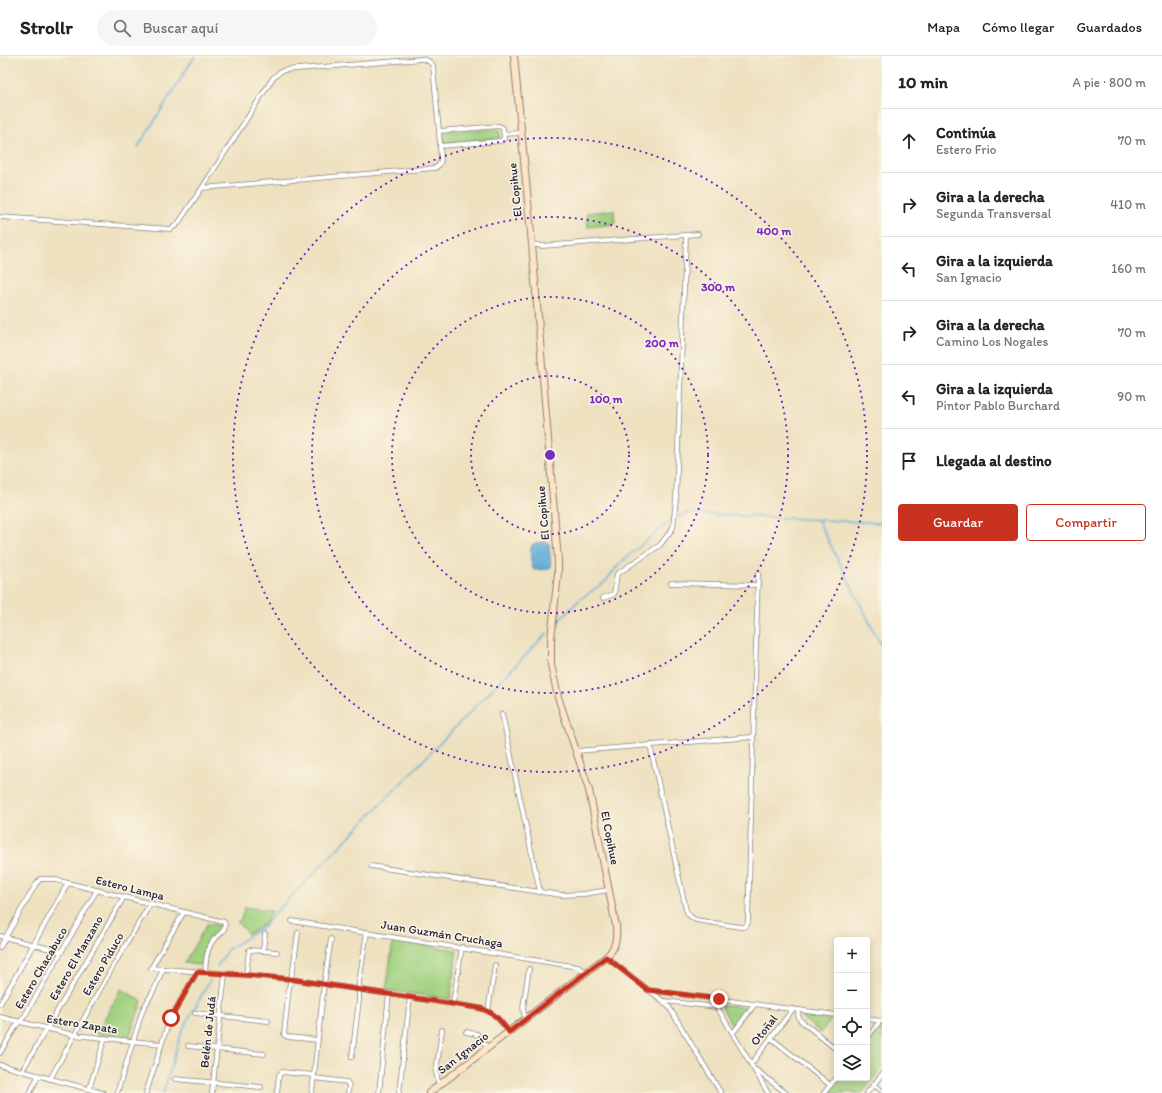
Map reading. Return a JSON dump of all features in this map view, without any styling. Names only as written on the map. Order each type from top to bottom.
[{"type":"main road","name":"El Copihue","points":[[514,56],[532,244],[558,560],[551,638],[551,665],[558,697],[589,790],[616,926],[616,937],[613,948],[606,957]]},
{"type":"main road","name":"San Ignacio","points":[[429,1093],[606,957]]},
{"type":"street","points":[[0,217],[170,229],[177,225],[272,78],[280,72],[285,70],[422,58],[431,63],[433,66],[441,160],[438,166],[432,169],[202,188]]},
{"type":"street","points":[[439,131],[499,126],[503,128],[504,134],[504,138],[501,141],[440,146]]},
{"type":"street","points":[[504,134],[521,133]]},
{"type":"street","points":[[532,244],[542,246],[698,234]]},
{"type":"street","points":[[603,598],[614,594],[617,574],[660,545],[674,528],[686,236]]},
{"type":"street","points":[[650,744],[688,914],[691,918],[696,920],[743,928],[746,926],[748,921],[758,574]]},
{"type":"street","points":[[670,582],[758,585]]},
{"type":"street","points":[[502,714],[540,892]]},
{"type":"street","points":[[576,751],[754,737]]},
{"type":"street","points":[[371,866],[562,895],[584,894],[608,890]]},
{"type":"street","name":"Estero Lampa","points":[[6,938],[36,884],[40,879],[52,879],[224,922],[224,930],[216,937],[208,949],[205,972]]},
{"type":"street","points":[[0,1004],[68,883]]},
{"type":"street","name":"Estero Chacabuco","points":[[0,1053],[19,1022],[26,1015],[97,890]]},
{"type":"street","name":"Estero El Manzano","points":[[22,1071],[124,897]]},
{"type":"street","name":"Estero Piduco","points":[[50,1079],[150,904]]},
{"type":"street","points":[[184,912],[151,968],[290,979],[453,1003],[488,1011],[498,1019],[509,1032]]},
{"type":"street","name":"Juan Guzmán Cruchaga","points":[[292,921],[578,966],[586,972]]},
{"type":"street","points":[[352,1057],[359,1000],[359,982],[367,932]]},
{"type":"street","points":[[298,933],[288,987],[284,1033],[285,1036],[288,1037],[318,1040]]},
{"type":"street","points":[[263,950],[266,934]]},
{"type":"street","points":[[0,936],[62,952]]},
{"type":"street","points":[[0,947],[6,938]]},
{"type":"street","points":[[312,1093],[324,984],[331,939]]},
{"type":"street","points":[[453,1003],[462,947]]},
{"type":"street","points":[[246,975],[248,951],[263,950],[277,952]]},
{"type":"street","points":[[606,957],[663,1001],[671,1009],[721,1093]]},
{"type":"street","points":[[488,1011],[496,965]]},
{"type":"street","points":[[117,1093],[143,1009],[154,990],[163,969]]},
{"type":"street","points":[[526,1018],[523,1008],[529,969]]},
{"type":"street","points":[[146,1093],[171,1018],[197,972]]},
{"type":"street","name":"Belén de Judá","points":[[212,1093],[225,974]]},
{"type":"street","points":[[648,990],[834,1015]]},
{"type":"street","points":[[380,1093],[389,993]]},
{"type":"street","points":[[399,1093],[410,997]]},
{"type":"street","points":[[719,999],[717,1007],[768,1093]]},
{"type":"street","points":[[663,1001],[717,1007]]},
{"type":"street","points":[[733,1033],[755,1004]]},
{"type":"street","name":"Otoñal","points":[[751,1064],[793,1009]]},
{"type":"street","points":[[799,1010],[798,1015],[800,1020],[834,1048]]},
{"type":"street","points":[[195,1013],[268,1021]]},
{"type":"street","name":"Estero Zapata","points":[[0,1017],[74,1035],[162,1044]]},
{"type":"street","points":[[870,1019],[881,1021]]},
{"type":"street","points":[[870,1034],[881,1021]]},
{"type":"street","points":[[439,1086],[436,1072],[442,1030]]},
{"type":"street","points":[[466,1032],[477,1034],[488,1048]]},
{"type":"street","points":[[89,1089],[105,1038]]},
{"type":"street","points":[[771,1038],[830,1085]]},
{"type":"street","points":[[188,1046],[264,1054]]},
{"type":"street","points":[[0,1065],[103,1093]]},
{"type":"street","points":[[754,1069],[786,1093]]},
{"type":"street","points":[[277,1093],[279,1075],[282,1072],[347,1082],[349,1086],[348,1093]]},
{"type":"street","points":[[867,1093],[882,1074]]},
{"type":"street","points":[[30,1093],[38,1076]]},
{"type":"street","points":[[175,1079],[261,1087]]},
{"type":"street","points":[[824,1093],[834,1080]]},
{"type":"street","points":[[874,1085],[882,1091]]},
{"type":"green space","points":[[499,129],[500,138],[444,143],[444,132]]},
{"type":"green space","points":[[614,210],[615,224],[588,227],[587,213]]},
{"type":"green space","points":[[245,907],[272,911],[264,924],[248,934],[237,922],[241,919]]},
{"type":"green space","points":[[207,924],[219,925],[221,927],[220,930],[206,943],[201,964],[197,965],[184,963]]},
{"type":"green space","points":[[393,941],[457,950],[450,999],[386,990]]},
{"type":"green space","points":[[121,989],[142,1001],[130,1035],[127,1038],[96,1034]]},
{"type":"green space","points":[[723,1005],[750,1008],[733,1027],[722,1008]]},
{"type":"green space","points":[[803,1015],[831,1019],[821,1033],[801,1017]]},
{"type":"green space","points":[[882,1027],[882,1067],[862,1093],[830,1093],[840,1081],[870,1081],[870,1042]]},
{"type":"water","points":[[546,542],[549,544],[551,567],[548,569],[534,570],[530,557],[531,546],[534,543]]},
{"type":"waterway","points":[[138,147],[195,56]]},
{"type":"waterway","points":[[556,624],[579,600],[605,582],[620,563],[672,519],[687,513],[882,523]]},
{"type":"waterway","points":[[818,520],[882,647]]},
{"type":"waterway","points":[[217,967],[227,950],[264,926],[547,633]]},
{"type":"waterway","points":[[163,1093],[182,1031],[210,980]]},
{"type":"route","points":[[171,1018],[197,972],[290,979],[479,1008],[494,1014],[509,1032],[606,957],[648,990],[719,999]]}]
